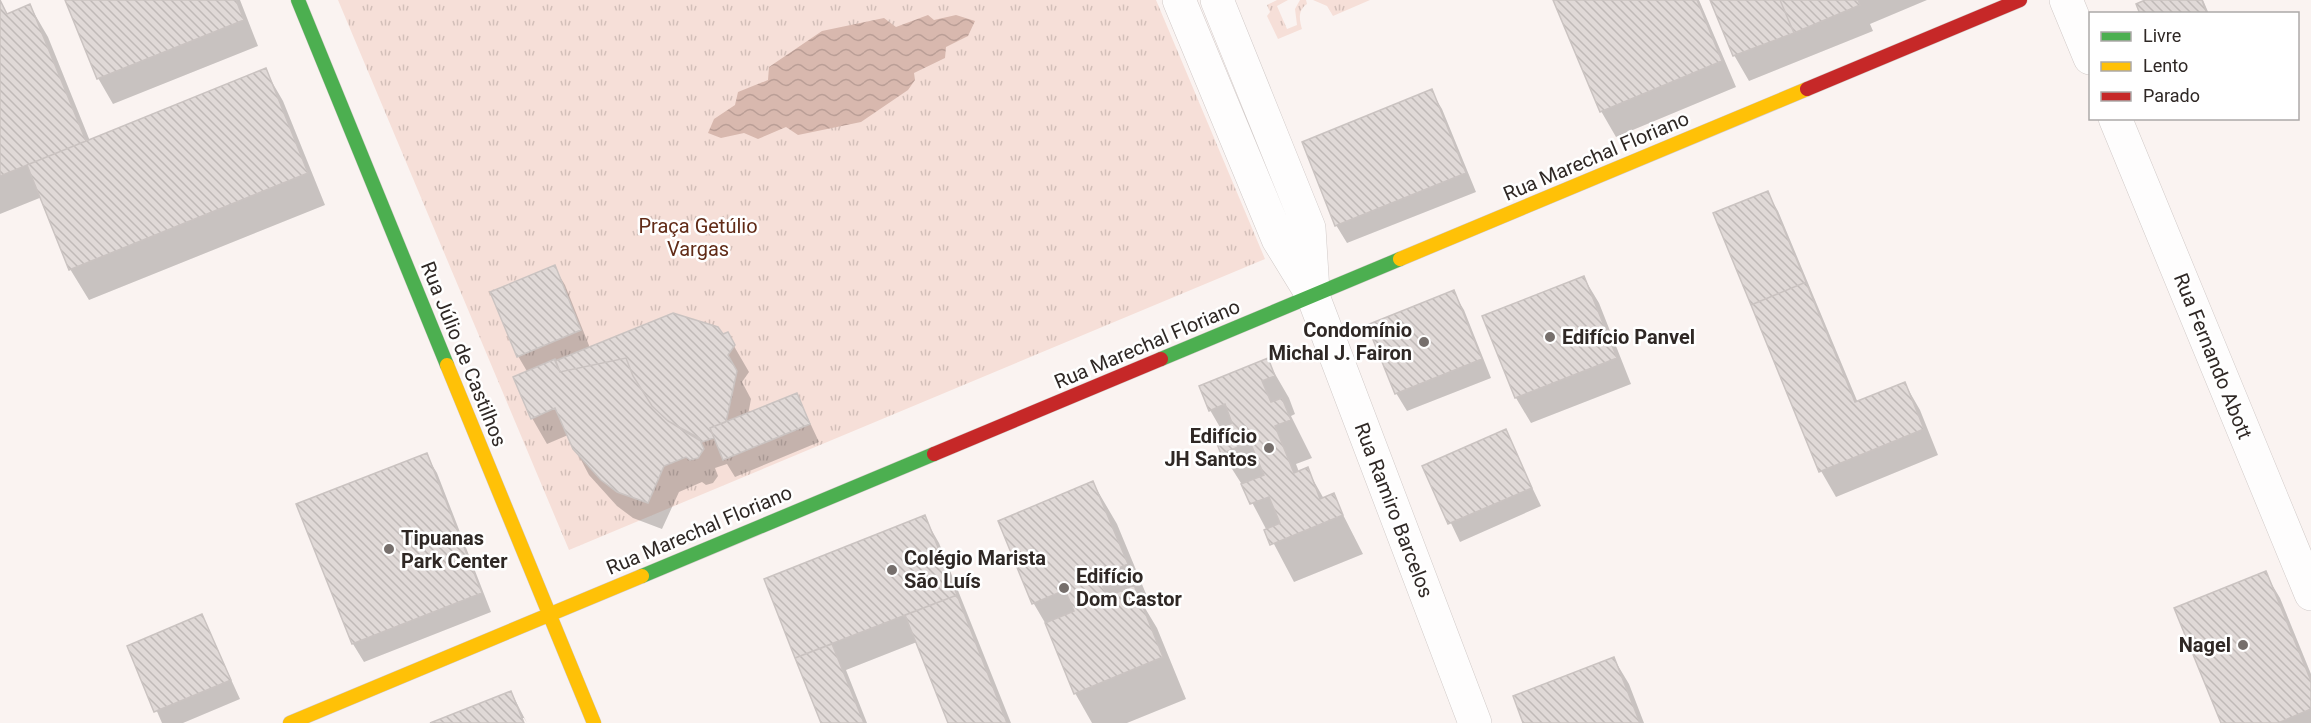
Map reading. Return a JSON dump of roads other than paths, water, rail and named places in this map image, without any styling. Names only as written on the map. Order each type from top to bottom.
[{"type":"street","name":"Rua Júlio de Castilhos","points":[[298,0],[594,723]]},
{"type":"street","name":"Rua Ramiro Barcelos","points":[[1179,0],[1278,239],[1313,296],[1475,723]]},
{"type":"street","name":"Rua Ramiro Barcelos","points":[[1216,0],[1309,228],[1313,296]]},
{"type":"street","name":"Rua Marechal Floriano","points":[[290,723],[2020,0]]},
{"type":"street","points":[[2066,0],[2089,53]]},
{"type":"street","name":"Rua Fernando Abott","points":[[2116,120],[2311,594]]},
{"type":"water","points":[[928,15],[934,20],[956,15],[975,21],[968,36],[946,47],[945,58],[914,73],[915,80],[908,90],[861,122],[798,135],[786,127],[758,139],[744,133],[721,138],[708,133],[714,119],[735,105],[738,92],[768,80],[769,67],[822,31],[884,18],[896,27]]},
{"type":"place","name":"Edifício Panvel","points":[[1550,337]]},
{"type":"place","name":"Condomínio Michal J. Fairon","points":[[1424,342]]},
{"type":"place","name":"Edifício JH Santos","points":[[1269,448]]},
{"type":"place","name":"Tipuanas Park Center","points":[[389,549]]},
{"type":"place","name":"Colégio Marista São Luís","points":[[892,570]]},
{"type":"place","name":"Edifício Dom Castor","points":[[1064,588]]},
{"type":"place","name":"Nagel","points":[[2243,645]]},
{"type":"park label","name":"Praça Getúlio Vargas","points":[[698,238]]}]
